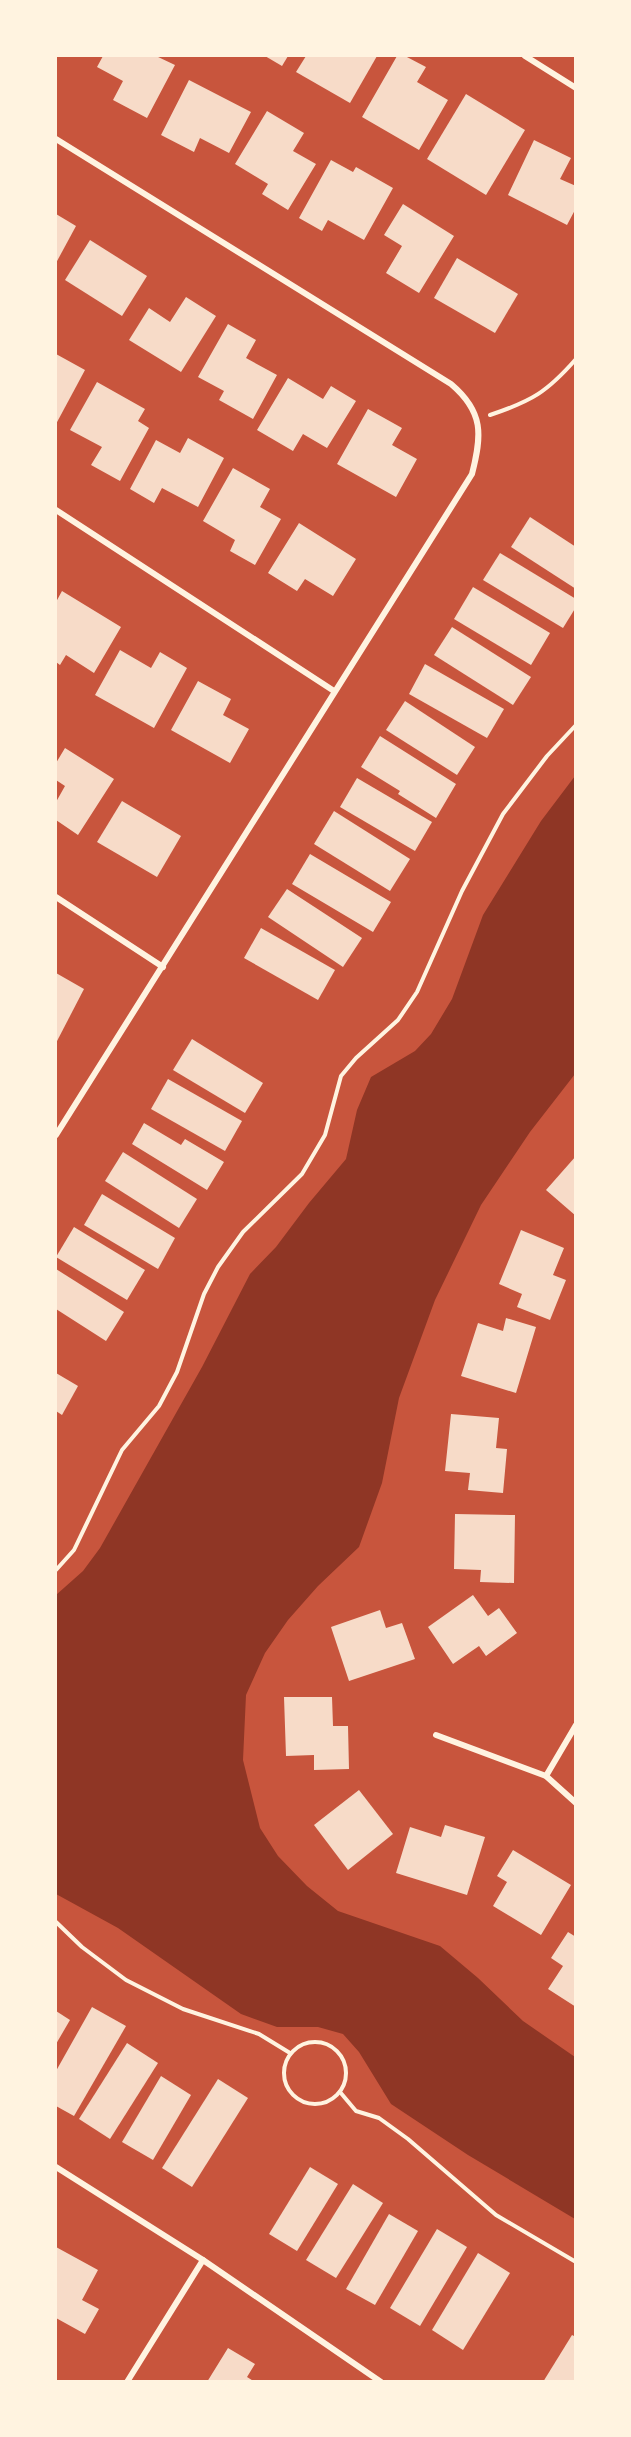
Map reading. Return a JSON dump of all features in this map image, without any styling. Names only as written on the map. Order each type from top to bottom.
[{"type":"street","points":[[525,56],[576,88]]},
{"type":"street","points":[[56,138],[451,384],[466,397],[478,419],[479,444],[472,474],[56,1135]]},
{"type":"street","points":[[56,510],[334,691]]},
{"type":"street","points":[[56,897],[163,967]]},
{"type":"street","points":[[546,1776],[576,1725]]},
{"type":"street","points":[[436,1735],[546,1776],[576,1803]]},
{"type":"street","points":[[56,2167],[203,2260],[381,2382]]},
{"type":"street","points":[[127,2382],[203,2260]]},
{"type":"path","points":[[478,419],[522,405],[556,381],[576,359]]},
{"type":"path","points":[[56,1570],[74,1550],[122,1450],[159,1406],[177,1371],[204,1294],[218,1267],[243,1232],[302,1174],[325,1135],[341,1076],[356,1058],[398,1020],[417,992],[462,891],[503,814],[547,756],[576,725]]},
{"type":"path","points":[[56,1922],[82,1947],[126,1980],[183,2009],[259,2034],[290,2053]]},
{"type":"path","points":[[311,2041],[323,2042],[334,2048],[343,2057],[347,2069],[340,2092],[330,2100],[319,2104],[306,2103],[295,2098],[287,2088],[284,2076],[285,2064],[290,2053],[300,2045],[311,2041]]},
{"type":"path","points":[[340,2092],[356,2111],[379,2118],[408,2139],[496,2215],[576,2262]]},
{"type":"shaded area","points":[[575,776],[575,1074],[530,1132],[481,1205],[435,1300],[399,1398],[382,1483],[359,1547],[318,1586],[288,1620],[265,1653],[246,1695],[243,1760],[260,1828],[278,1856],[307,1886],[338,1911],[440,1946],[523,2021],[575,2057],[575,2219],[468,2155],[391,2104],[359,2052],[343,2034],[318,2027],[277,2027],[241,2014],[118,1928],[56,1894],[56,1595],[83,1571],[100,1548],[202,1367],[250,1274],[276,1247],[346,1159],[357,1110],[371,1077],[415,1051],[431,1034],[452,999],[483,915],[541,821]]},
{"type":"building","points":[[103,56],[156,56],[175,65],[147,118],[113,100],[123,81],[97,67]]},
{"type":"building","points":[[265,56],[288,56],[282,66]]},
{"type":"building","points":[[306,56],[377,56],[350,103],[296,72]]},
{"type":"building","points":[[397,56],[405,56],[426,67],[417,82],[448,100],[419,150],[362,117]]},
{"type":"building","points":[[189,80],[251,112],[229,153],[200,138],[194,152],[161,135]]},
{"type":"building","points":[[466,94],[525,130],[486,195],[427,159]]},
{"type":"building","points":[[267,111],[304,133],[293,151],[316,164],[288,210],[262,194],[268,184],[235,164]]},
{"type":"building","points":[[534,140],[571,158],[560,179],[576,186],[576,208],[567,225],[508,195]]},
{"type":"building","points":[[331,160],[353,172],[356,167],[393,188],[364,240],[328,220],[322,231],[299,218]]},
{"type":"building","points":[[403,204],[454,236],[419,293],[386,273],[402,246],[384,235]]},
{"type":"building","points":[[56,214],[76,226],[56,263]]},
{"type":"building","points":[[90,240],[147,276],[122,316],[65,280]]},
{"type":"building","points":[[457,258],[518,294],[495,333],[434,298]]},
{"type":"building","points":[[186,297],[216,316],[181,372],[129,340],[149,308],[170,322]]},
{"type":"building","points":[[228,324],[256,340],[246,358],[277,375],[253,419],[219,400],[224,391],[198,377]]},
{"type":"building","points":[[56,354],[85,370],[56,424]]},
{"type":"building","points":[[288,378],[323,399],[331,386],[356,401],[327,448],[303,434],[293,451],[257,430]]},
{"type":"building","points":[[97,382],[145,409],[138,421],[149,428],[120,481],[91,465],[102,447],[70,430]]},
{"type":"building","points":[[368,409],[402,428],[392,445],[417,459],[396,497],[337,464]]},
{"type":"building","points":[[188,438],[224,458],[198,507],[162,488],[154,503],[130,489],[156,440],[180,453]]},
{"type":"building","points":[[233,468],[270,489],[260,507],[281,519],[255,565],[230,551],[235,540],[203,521]]},
{"type":"building","points":[[530,517],[576,547],[576,589],[511,547]]},
{"type":"building","points":[[299,523],[356,559],[333,596],[305,579],[297,591],[268,573]]},
{"type":"building","points":[[500,553],[576,599],[576,607],[563,628],[483,580]]},
{"type":"building","points":[[473,587],[550,633],[531,665],[454,619]]},
{"type":"building","points":[[62,591],[121,627],[94,673],[66,655],[60,665],[56,662],[56,602]]},
{"type":"building","points":[[452,627],[531,677],[513,705],[434,655]]},
{"type":"building","points":[[120,650],[151,668],[160,652],[187,668],[154,728],[95,695]]},
{"type":"building","points":[[425,664],[504,709],[487,738],[409,694]]},
{"type":"building","points":[[198,681],[231,699],[223,715],[249,729],[230,763],[171,730]]},
{"type":"building","points":[[405,701],[475,747],[457,775],[386,730]]},
{"type":"building","points":[[380,736],[456,784],[436,818],[398,794],[400,791],[361,767]]},
{"type":"building","points":[[65,748],[114,779],[78,835],[56,820],[56,802],[65,786],[56,780],[56,763]]},
{"type":"building","points":[[357,778],[432,822],[415,851],[340,807]]},
{"type":"building","points":[[122,801],[181,836],[157,877],[97,842]]},
{"type":"building","points":[[334,811],[410,859],[390,891],[314,844]]},
{"type":"building","points":[[310,854],[391,902],[373,932],[292,884]]},
{"type":"building","points":[[287,889],[362,938],[343,967],[268,917]]},
{"type":"building","points":[[261,928],[335,970],[318,1000],[244,958]]},
{"type":"building","points":[[56,973],[84,989],[56,1043]]},
{"type":"building","points":[[192,1039],[263,1083],[245,1113],[173,1070]]},
{"type":"building","points":[[168,1079],[242,1121],[225,1151],[151,1109]]},
{"type":"building","points":[[144,1123],[181,1145],[185,1139],[224,1162],[207,1190],[132,1144]]},
{"type":"building","points":[[123,1152],[197,1199],[179,1228],[105,1181]]},
{"type":"building","points":[[576,1156],[576,1216],[546,1190]]},
{"type":"building","points":[[102,1194],[175,1238],[158,1269],[84,1225]]},
{"type":"building","points":[[74,1227],[145,1270],[127,1300],[56,1257]]},
{"type":"building","points":[[521,1230],[564,1248],[553,1275],[566,1280],[550,1320],[517,1307],[522,1294],[499,1284]]},
{"type":"building","points":[[56,1269],[124,1312],[106,1341],[56,1309]]},
{"type":"building","points":[[506,1318],[536,1327],[516,1393],[461,1376],[478,1323],[503,1331]]},
{"type":"building","points":[[56,1373],[78,1386],[62,1415],[56,1411]]},
{"type":"building","points":[[451,1414],[499,1418],[496,1448],[507,1449],[503,1493],[468,1490],[470,1473],[445,1471]]},
{"type":"building","points":[[455,1514],[515,1515],[514,1583],[480,1582],[481,1570],[454,1569]]},
{"type":"building","points":[[473,1595],[488,1616],[499,1608],[517,1633],[486,1656],[479,1646],[453,1664],[428,1627]]},
{"type":"building","points":[[380,1610],[386,1628],[402,1623],[415,1659],[349,1681],[331,1627]]},
{"type":"building","points":[[284,1697],[332,1697],[333,1726],[348,1726],[349,1769],[314,1770],[314,1755],[286,1756]]},
{"type":"building","points":[[359,1790],[393,1834],[348,1870],[314,1825]]},
{"type":"building","points":[[445,1825],[485,1837],[467,1895],[396,1873],[410,1827],[441,1837]]},
{"type":"building","points":[[513,1850],[571,1885],[541,1935],[493,1906],[507,1882],[497,1876]]},
{"type":"building","points":[[568,1932],[576,1937],[576,2007],[548,1989],[563,1966],[551,1958]]},
{"type":"building","points":[[92,2007],[126,2026],[74,2116],[56,2106],[56,2071]]},
{"type":"building","points":[[56,2011],[70,2020],[56,2044]]},
{"type":"building","points":[[127,2043],[158,2063],[110,2139],[79,2119]]},
{"type":"building","points":[[161,2076],[191,2095],[153,2160],[122,2142]]},
{"type":"building","points":[[218,2079],[248,2098],[192,2187],[162,2168]]},
{"type":"building","points":[[310,2167],[338,2184],[297,2251],[269,2234]]},
{"type":"building","points":[[353,2184],[383,2203],[336,2278],[306,2260]]},
{"type":"building","points":[[389,2214],[418,2231],[375,2305],[346,2289]]},
{"type":"building","points":[[437,2229],[467,2247],[420,2326],[390,2308]]},
{"type":"building","points":[[56,2247],[98,2270],[82,2300],[99,2309],[85,2334],[56,2318]]},
{"type":"building","points":[[478,2253],[510,2273],[463,2350],[432,2330]]},
{"type":"building","points":[[572,2335],[576,2337],[576,2382],[543,2382]]},
{"type":"building","points":[[228,2348],[255,2364],[247,2377],[255,2382],[207,2382]]}]
